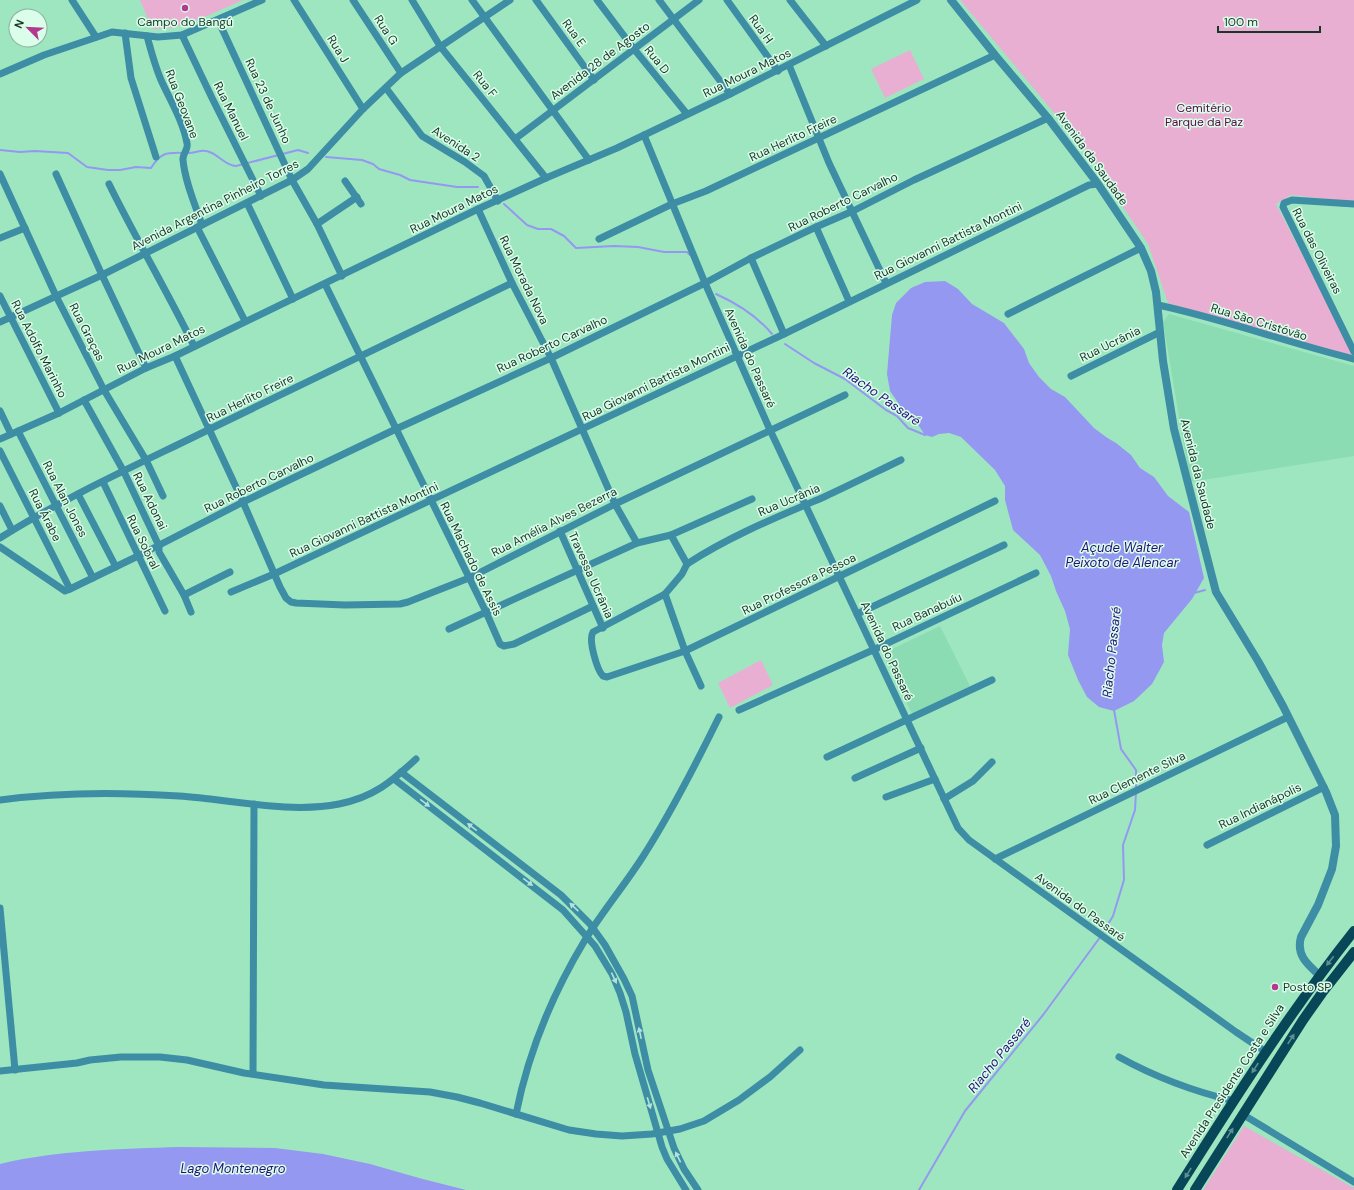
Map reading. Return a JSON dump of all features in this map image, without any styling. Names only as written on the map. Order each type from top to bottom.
[{"type":"main road","name":"Avenida Presidente Costa e Silva","points":[[1177,1190],[1266,1052],[1313,984],[1354,931]]},
{"type":"main road","points":[[1195,1190],[1242,1114],[1322,993],[1354,952]]},
{"type":"main road","points":[[1313,984],[1322,993]]},
{"type":"main road","points":[[1210,1139],[1222,1146]]},
{"type":"main road","points":[[1199,1155],[1212,1163]]},
{"type":"street","points":[[72,0],[96,37]]},
{"type":"street","points":[[0,74],[44,55],[112,32],[147,36],[182,35],[262,0]]},
{"type":"street","name":"Rua J","points":[[294,0],[363,110]]},
{"type":"street","name":"Rua G","points":[[353,0],[401,73]]},
{"type":"street","name":"Rua F","points":[[412,0],[440,46],[546,178]]},
{"type":"street","points":[[472,0],[589,160]]},
{"type":"street","name":"Avenida Argentina Pinheiro Torres","points":[[0,322],[102,275],[292,180],[308,169],[363,110],[401,73],[510,0]]},
{"type":"street","name":"Rua E","points":[[536,0],[594,80]]},
{"type":"street","name":"Rua D","points":[[597,0],[634,49],[687,114]]},
{"type":"street","points":[[659,0],[730,94]]},
{"type":"street","name":"Avenida 28 de Agosto","points":[[515,139],[699,0]]},
{"type":"street","name":"Rua H","points":[[727,0],[778,71]]},
{"type":"street","points":[[790,0],[826,46]]},
{"type":"street","name":"Rua Moura Matos","points":[[0,439],[59,413],[146,368],[175,356],[478,209],[644,135],[730,94],[917,0]]},
{"type":"street","name":"Avenida da Saudade","points":[[951,0],[1048,118],[1141,248],[1147,260],[1153,277],[1158,305],[1160,332],[1174,429],[1216,592],[1258,661],[1288,717],[1324,787],[1335,815],[1335,854],[1325,890],[1301,937],[1300,946],[1300,952],[1304,960],[1319,976]]},
{"type":"street","name":"Rua 23 de Junho","points":[[218,20],[292,180],[317,224],[342,276]]},
{"type":"street","points":[[125,33],[131,78],[156,157]]},
{"type":"street","name":"Rua Manuel","points":[[182,35],[261,196]]},
{"type":"street","name":"Rua Geovane","points":[[147,36],[151,54],[188,143],[185,153],[191,193],[200,226],[245,321]]},
{"type":"street","name":"Rua Herlito Freire","points":[[599,239],[672,204],[706,191],[995,55]]},
{"type":"street","points":[[789,65],[829,163],[886,283]]},
{"type":"street","name":"Avenida 2","points":[[386,88],[422,136],[466,162],[484,176],[498,201]]},
{"type":"street","name":"Rua Roberto Carvalho","points":[[68,590],[159,546],[243,502],[396,429],[551,358],[705,283],[750,258],[1048,118]]},
{"type":"street","name":"Avenida do Passaré","points":[[644,135],[705,283],[770,430],[958,828],[969,840],[995,859],[1266,1052]]},
{"type":"street","name":"Rua Graças","points":[[0,174],[56,296],[104,390],[146,460],[163,496]]},
{"type":"street","points":[[56,174],[146,368]]},
{"type":"street","points":[[345,181],[358,197],[361,204]]},
{"type":"street","name":"Rua Giovanni Battista Montini","points":[[231,592],[274,574],[582,430],[737,355],[784,334],[849,301],[1094,183]]},
{"type":"street","points":[[109,184],[194,346]]},
{"type":"street","points":[[317,224],[358,197]]},
{"type":"street","name":"Rua das Oliveiras","points":[[1354,204],[1292,200],[1284,203],[1283,207],[1354,352]]},
{"type":"street","points":[[247,203],[294,298]]},
{"type":"street","name":"Rua Morada Nova","points":[[478,209],[512,283],[551,358],[615,504],[637,543]]},
{"type":"street","points":[[816,227],[849,301]]},
{"type":"street","points":[[0,238],[25,228]]},
{"type":"street","points":[[1008,314],[1141,248]]},
{"type":"street","points":[[750,258],[784,334]]},
{"type":"street","name":"Rua Herlito Freire","points":[[0,538],[78,494],[146,460],[512,283]]},
{"type":"street","name":"Rua Machado de Assis","points":[[325,284],[486,612],[498,642],[504,646],[514,644],[593,606]]},
{"type":"street","name":"Rua Adolfo Marinho","points":[[0,296],[59,413]]},
{"type":"street","name":"Rua São Cristóvão","points":[[1158,305],[1354,359]]},
{"type":"street","name":"Rua Ucrânia","points":[[1071,376],[1160,332]]},
{"type":"street","points":[[175,356],[243,502],[274,574]]},
{"type":"street","name":"Rua Amélia Alves Bezerra","points":[[274,574],[284,596],[291,602],[300,604],[400,604],[408,602],[469,578],[615,504],[845,395]]},
{"type":"street","name":"Rua Adonai","points":[[84,400],[124,472],[159,546],[159,552],[184,595],[191,612]]},
{"type":"street","name":"Rua Alan Jones","points":[[0,411],[56,506],[93,578]]},
{"type":"street","name":"Rua Árabe","points":[[0,451],[68,590]]},
{"type":"street","name":"Rua Ucrânia","points":[[687,564],[730,538],[825,496],[901,460]]},
{"type":"street","name":"Rua Sobral","points":[[103,482],[165,611]]},
{"type":"street","points":[[78,494],[116,567]]},
{"type":"street","name":"Rua Ucrânia","points":[[671,535],[752,499]]},
{"type":"street","name":"Rua Professora Pessoa","points":[[603,628],[593,632],[591,638],[600,672],[603,676],[607,677],[685,651],[995,501]]},
{"type":"street","points":[[0,506],[12,530]]},
{"type":"street","name":"Travessa Ucrânia","points":[[560,531],[603,628]]},
{"type":"street","points":[[449,629],[637,543],[671,535],[687,564],[682,574],[665,594],[603,628]]},
{"type":"street","points":[[857,614],[1004,545]]},
{"type":"street","points":[[0,547],[68,590]]},
{"type":"street","points":[[184,595],[230,572]]},
{"type":"street","name":"Rua Banabuíu","points":[[739,710],[873,650],[1036,573]]},
{"type":"street","points":[[665,594],[685,651],[701,686]]},
{"type":"street","points":[[827,757],[992,680]]},
{"type":"street","points":[[516,1114],[519,1097],[537,1040],[562,983],[592,928],[641,860],[657,834],[696,764],[719,717]]},
{"type":"street","name":"Rua Clemente Silva","points":[[995,859],[1288,717]]},
{"type":"street","points":[[855,778],[921,748]]},
{"type":"street","points":[[0,800],[75,793],[112,792],[179,796],[254,804],[300,806],[339,804],[379,790],[394,780],[416,758]]},
{"type":"street","points":[[944,799],[973,781],[992,762]]},
{"type":"street","points":[[401,772],[561,895],[579,912],[605,945],[616,963],[632,996],[648,1070],[678,1158],[698,1190]]},
{"type":"street","points":[[394,780],[552,900],[563,910],[595,946],[612,974],[620,993],[626,1012],[634,1054],[658,1133],[667,1159],[686,1190]]},
{"type":"street","points":[[886,797],[934,780]]},
{"type":"street","name":"Rua Indianápolis","points":[[1206,845],[1324,787]]},
{"type":"street","points":[[253,1074],[254,804]]},
{"type":"street","points":[[0,908],[15,1070]]},
{"type":"street","points":[[0,1071],[77,1063],[90,1060],[144,1056],[187,1060],[253,1074],[324,1084],[430,1092],[457,1096],[568,1130],[622,1136],[658,1133],[680,1129],[704,1120],[739,1100],[770,1077],[800,1050]]},
{"type":"street","points":[[1119,1057],[1178,1085],[1203,1094],[1234,1101]]},
{"type":"street","points":[[1242,1114],[1354,1182]]},
{"type":"shaded area","points":[[1169,314],[1354,366],[1354,456],[1190,482],[1163,322]]},
{"type":"shaded area","points":[[940,626],[970,686],[912,714],[885,655],[886,652]]},
{"type":"green space","name":"Campo do Bangú","points":[[140,0],[243,0],[209,15],[173,28],[152,29]]},
{"type":"green space","name":"Cemitério Parque da Paz","points":[[960,0],[1354,0],[1354,202],[1291,195],[1276,204],[1352,351],[1349,356],[1168,303],[1148,244],[1106,182],[1105,174]]},
{"type":"green space","points":[[910,50],[924,79],[885,98],[871,69]]},
{"type":"green space","points":[[761,660],[773,685],[730,708],[718,683]]},
{"type":"green space","points":[[1244,1126],[1354,1188],[1354,1190],[1203,1190]]},
{"type":"water","name":"Açude Walter Peixoto de Alencar","points":[[945,281],[958,289],[972,304],[1004,323],[1024,349],[1029,363],[1039,377],[1051,389],[1065,397],[1094,428],[1131,455],[1140,468],[1154,477],[1168,496],[1189,512],[1204,578],[1192,599],[1164,633],[1162,645],[1164,662],[1152,684],[1134,701],[1114,711],[1099,707],[1087,697],[1078,680],[1068,655],[1070,629],[1065,611],[1051,576],[1040,555],[1013,530],[1005,500],[1005,486],[995,470],[961,437],[949,433],[939,434],[932,437],[925,435],[915,420],[901,407],[890,391],[887,374],[892,315],[896,303],[911,288],[925,282]]},
{"type":"water","name":"Lago Montenegro","points":[[180,1147],[275,1148],[323,1154],[370,1164],[466,1190],[0,1190],[0,1164],[22,1159],[67,1153]]},
{"type":"waterway","name":"Riacho Passaré","points":[[0,150],[68,153],[87,167],[108,170],[120,170],[136,167],[151,168],[159,158],[163,155],[171,153],[205,151],[212,153],[233,166],[298,150],[308,153]]},
{"type":"waterway","name":"Riacho Passaré","points":[[326,157],[362,160],[373,164],[379,169],[400,175],[410,180],[457,187],[478,187]]},
{"type":"waterway","name":"Riacho Passaré","points":[[504,204],[527,225],[538,229],[551,229],[564,236],[576,248],[614,246],[638,247],[664,252],[687,252],[690,255]]},
{"type":"waterway","name":"Riacho Passaré","points":[[716,294],[746,311],[772,334]]},
{"type":"waterway","name":"Riacho Passaré","points":[[785,344],[814,363],[845,379],[886,410],[897,416],[908,428],[925,435],[926,433]]},
{"type":"waterway","points":[[1194,593],[1205,590]]},
{"type":"waterway","name":"Riacho Passaré","points":[[1114,710],[1121,749],[1136,770],[1136,788]]},
{"type":"waterway","name":"Riacho Passaré","points":[[1104,931],[1113,916],[1124,880],[1123,845],[1135,810],[1136,792]]},
{"type":"waterway","name":"Riacho Passaré","points":[[919,1190],[965,1111],[1043,1015],[1101,936]]},
{"type":"place","name":"Campo do Bangú","points":[[185,8]]},
{"type":"place","name":"Posto SP","points":[[1275,987]]}]
